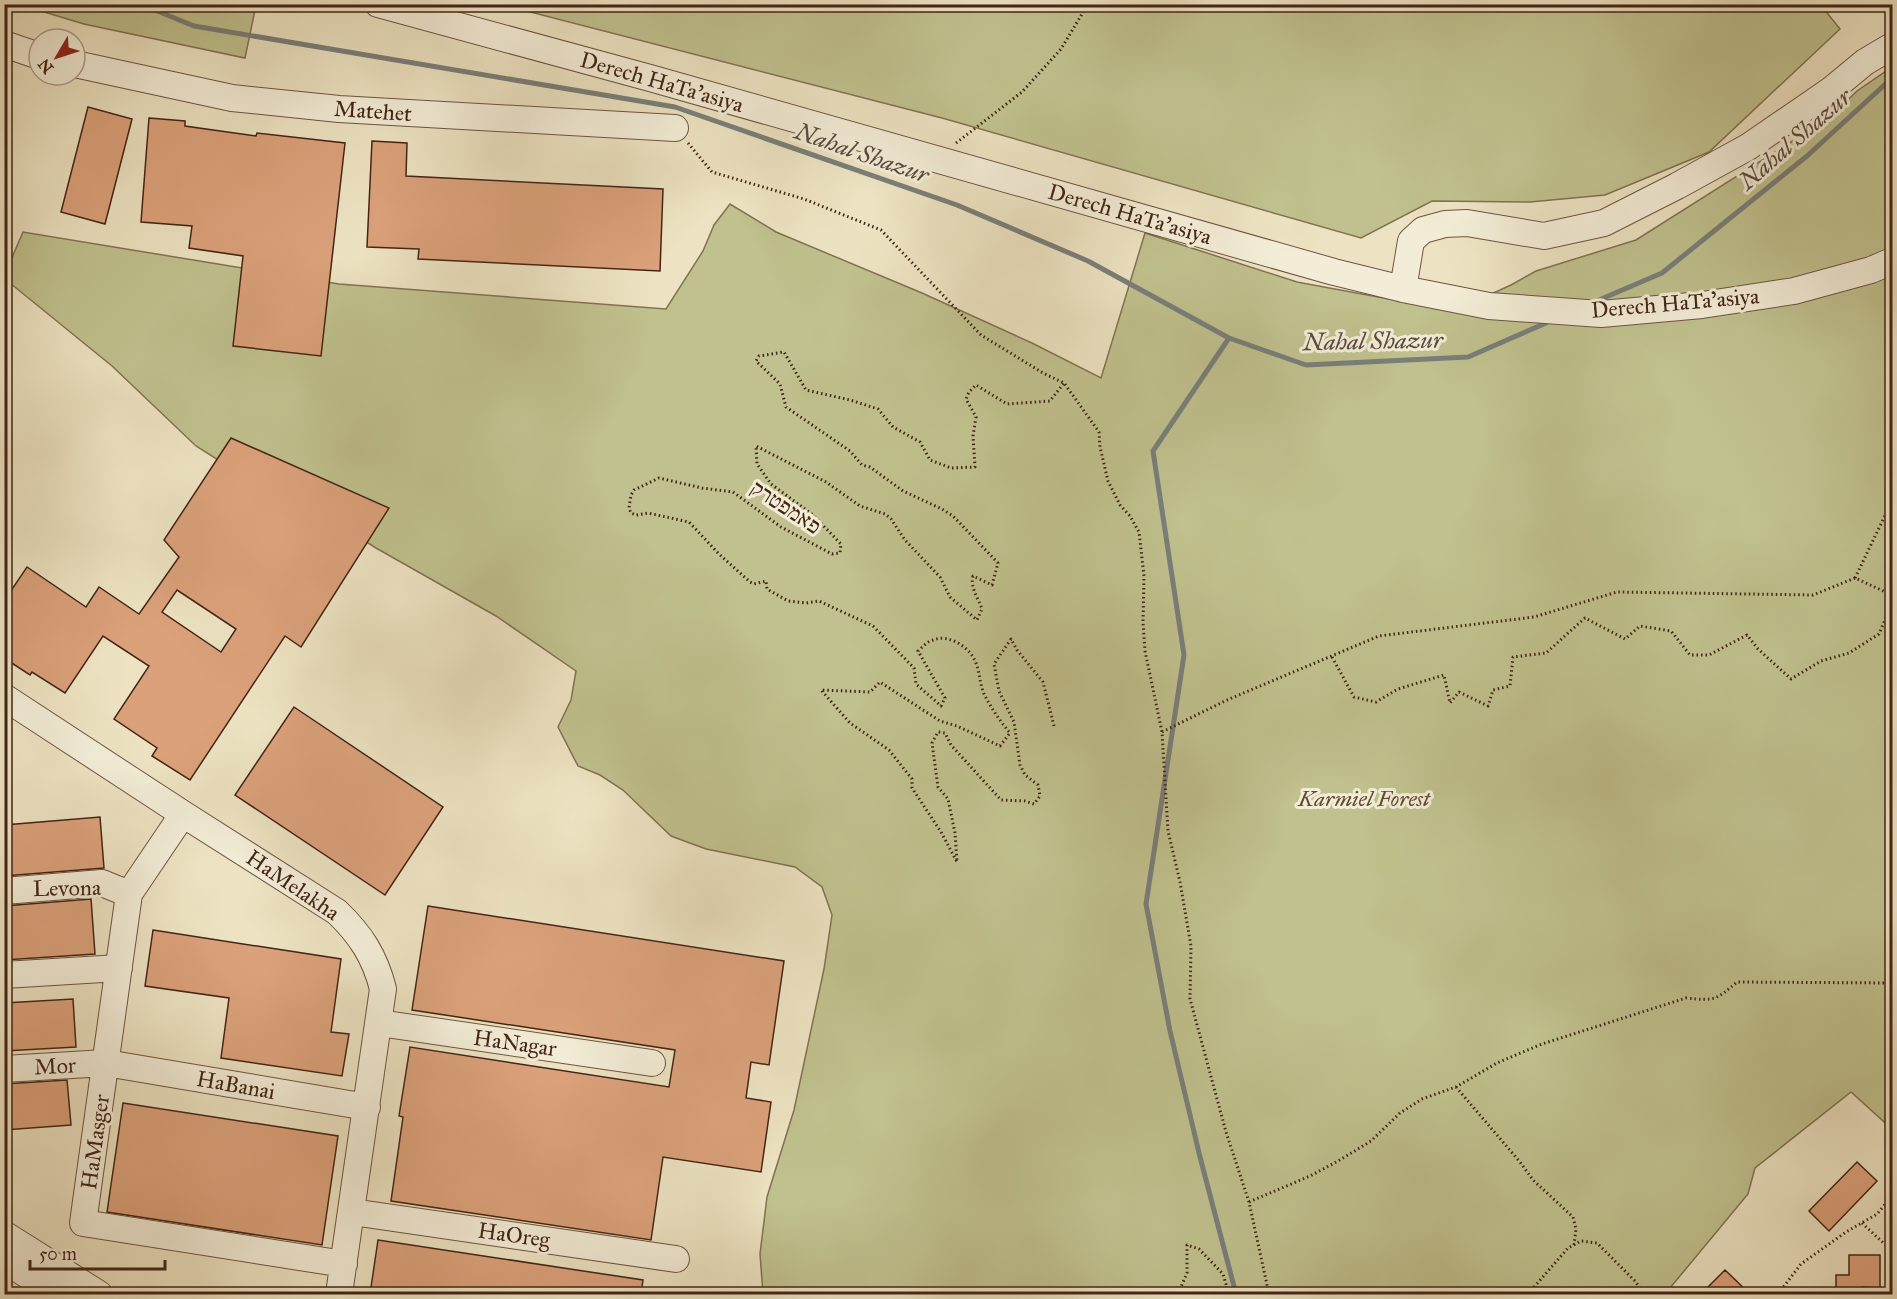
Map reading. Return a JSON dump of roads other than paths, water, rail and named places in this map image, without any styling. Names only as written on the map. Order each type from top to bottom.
[{"type":"street","name":"Derech HaTa'asiya","points":[[378,4],[638,75],[1323,269],[1403,289],[1489,306],[1601,314],[1702,305],[1794,291],[1871,270],[1893,261]]},
{"type":"street","points":[[4,44],[27,52]]},
{"type":"street","points":[[1403,289],[1411,241],[1423,230],[1445,224],[1467,223],[1544,236],[1604,223],[1748,147],[1831,90],[1866,62],[1893,46]]},
{"type":"street","name":"Matehet","points":[[87,67],[242,99],[339,109],[675,128]]},
{"type":"street","name":"HaMelakha","points":[[4,697],[337,912],[368,947],[378,967],[383,988],[339,1294]]},
{"type":"street","name":"HaMasger","points":[[183,814],[129,894],[83,1223],[344,1264]]},
{"type":"street","name":"Levona","points":[[4,891],[102,883],[129,894]]},
{"type":"street","points":[[4,975],[119,968]]},
{"type":"street","name":"HaNagar","points":[[379,1023],[652,1063]]},
{"type":"street","name":"Mor","points":[[4,1069],[106,1063]]},
{"type":"street","name":"HaBanai","points":[[106,1063],[367,1107]]},
{"type":"street","name":"HaOreg","points":[[352,1212],[676,1259]]},
{"type":"street","points":[[4,1234],[99,1294]]},
{"type":"street","points":[[4,1260],[57,1294]]},
{"type":"waterway","name":"Nahal Shazur","points":[[140,4],[194,26],[675,107],[957,205],[1088,261],[1229,338],[1306,365],[1468,357],[1546,323]]},
{"type":"waterway","name":"Nahal Shazur","points":[[1599,300],[1662,273],[1807,156],[1892,78]]},
{"type":"waterway","points":[[1229,338],[1153,451],[1184,655],[1146,904],[1170,1031],[1236,1294]]},
{"type":"park label","name":"Karmiel Forest","points":[[1364,798]]}]
